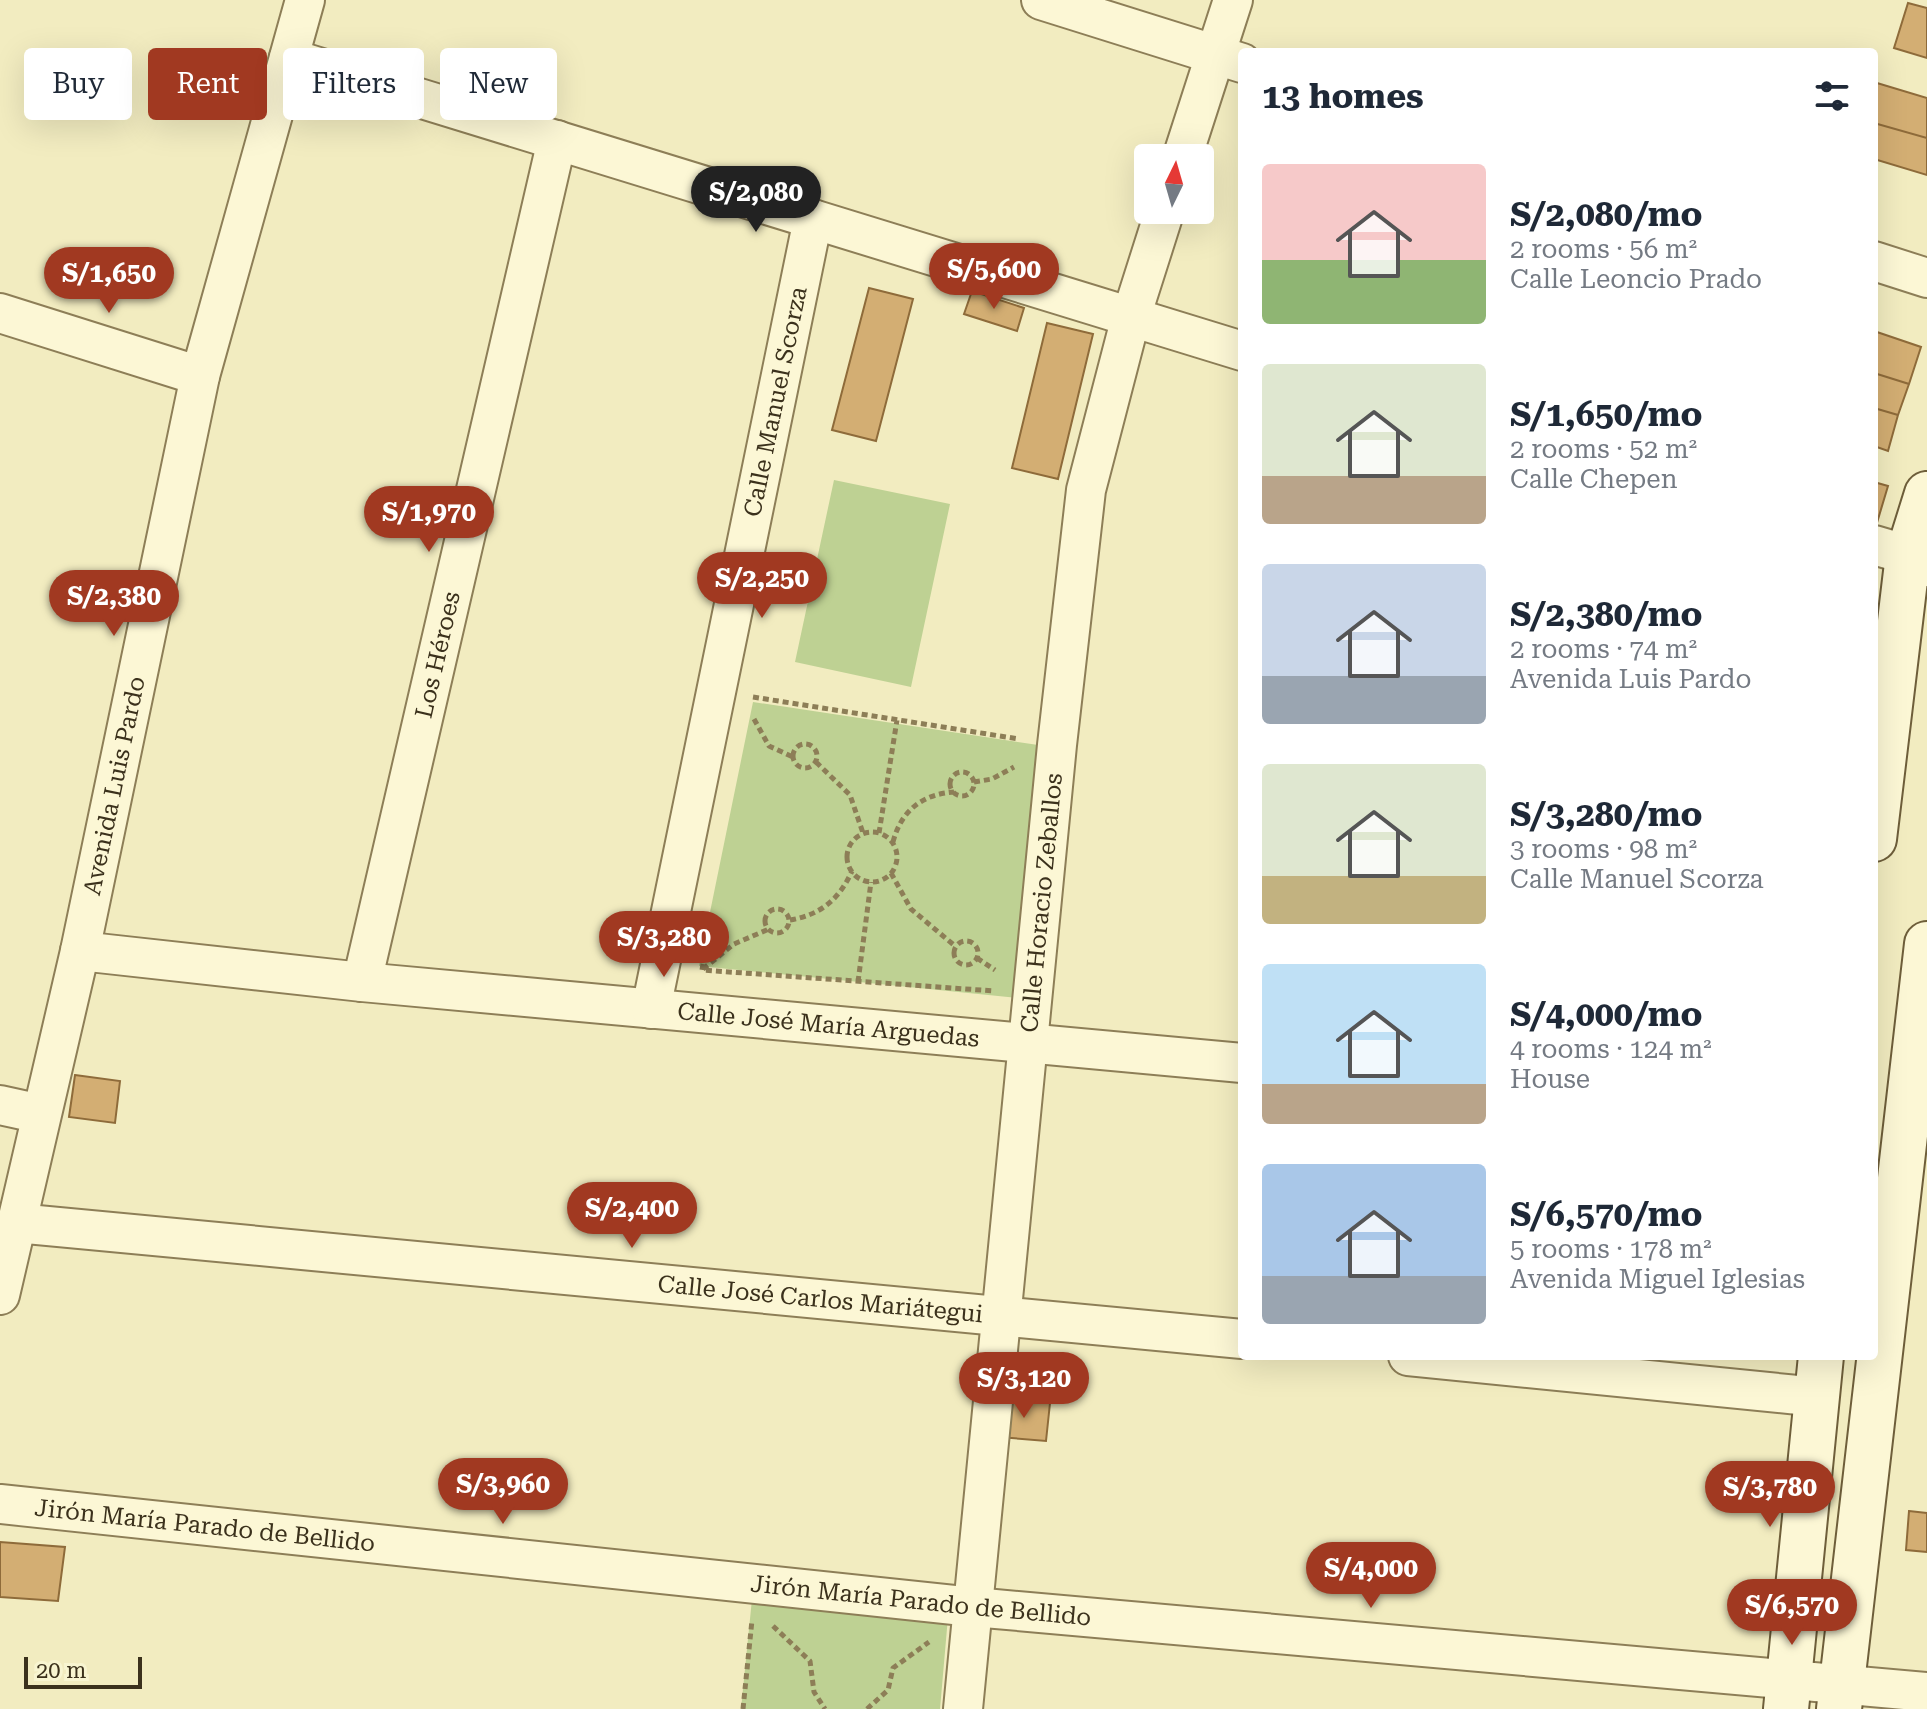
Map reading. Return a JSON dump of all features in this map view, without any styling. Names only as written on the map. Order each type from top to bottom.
[{"type":"main road","points":[[1878,800],[1903,555],[1927,494]]},
{"type":"main road","points":[[1840,1696],[1926,963]]},
{"type":"main road","points":[[1787,1694],[1819,1376]]},
{"type":"street","name":"Avenida Luis Pardo","points":[[292,48],[305,0]]},
{"type":"street","points":[[1041,0],[1229,58]]},
{"type":"street","points":[[1189,144],[1229,58],[1233,0]]},
{"type":"street","name":"Avenida Luis Pardo","points":[[0,1295],[80,951],[200,376],[283,79]]},
{"type":"street","points":[[424,99],[1238,350]]},
{"type":"street","name":"Los Héroes","points":[[362,982],[557,140]]},
{"type":"street","name":"Calle Manuel Scorza","points":[[651,1009],[813,219]]},
{"type":"street","name":"Calle Horacio Zeballos","points":[[963,1709],[1028,1042],[1048,743],[1086,490],[1131,317],[1161,224]]},
{"type":"street","points":[[1878,262],[1927,278]]},
{"type":"street","points":[[0,313],[200,376]]},
{"type":"street","name":"Calle José María Arguedas","points":[[80,951],[362,982],[1238,1063]]},
{"type":"street","points":[[0,1105],[41,1114]]},
{"type":"street","name":"Calle José Carlos Mariátegui","points":[[16,1223],[1238,1339]]},
{"type":"street","points":[[1490,1360],[1819,1376]]},
{"type":"street","name":"Jirón María Parado de Bellido","points":[[0,1504],[754,1595],[973,1607],[1787,1694],[1840,1696],[1927,1692]]},
{"type":"path","points":[[716,691],[1048,743]]},
{"type":"path","points":[[751,734],[758,697]]},
{"type":"path","points":[[754,719],[759,734],[769,746],[793,757],[802,768],[816,762]]},
{"type":"path","points":[[879,833],[897,719]]},
{"type":"path","points":[[871,882],[891,873],[897,863],[893,842],[896,827],[915,804],[940,793],[968,794],[974,782],[1009,771],[1048,743]]},
{"type":"path","points":[[793,757],[800,745],[807,744],[817,754],[816,762]]},
{"type":"path","points":[[816,762],[850,795],[863,833]]},
{"type":"path","points":[[954,792],[950,785],[957,772],[965,772],[974,782]]},
{"type":"path","points":[[651,1009],[734,944],[769,929],[783,933],[790,920],[827,906],[838,897],[852,871],[848,850],[853,840],[863,833],[879,833],[893,842]]},
{"type":"path","points":[[852,871],[871,882]]},
{"type":"path","points":[[891,873],[911,909],[955,946],[957,961],[971,964],[977,958],[975,944],[961,942],[955,946]]},
{"type":"path","points":[[858,982],[871,882]]},
{"type":"path","points":[[769,929],[767,915],[772,911],[779,909],[790,920]]},
{"type":"path","points":[[702,970],[705,955]]},
{"type":"path","points":[[702,970],[999,992]]},
{"type":"path","points":[[743,1709],[754,1595]]},
{"type":"path","points":[[754,1595],[810,1661],[814,1692],[825,1709]]},
{"type":"path","points":[[867,1709],[888,1690],[893,1668],[973,1607]]},
{"type":"green space","points":[[834,480],[950,504],[911,687],[795,662]]},
{"type":"green space","points":[[753,702],[1045,746],[1018,998],[699,966]]},
{"type":"green space","points":[[752,1599],[948,1617],[940,1709],[741,1709]]},
{"type":"building","points":[[1908,3],[1927,8],[1927,58],[1894,48]]},
{"type":"building","points":[[1878,83],[1927,98],[1927,138],[1878,124]]},
{"type":"building","points":[[1878,124],[1927,138],[1927,175],[1878,160]]},
{"type":"building","points":[[869,288],[913,299],[876,441],[832,430]]},
{"type":"building","points":[[972,291],[1024,308],[1017,331],[964,314]]},
{"type":"building","points":[[1047,323],[1093,334],[1058,479],[1012,468]]},
{"type":"building","points":[[1878,332],[1921,347],[1909,384],[1878,374]]},
{"type":"building","points":[[1878,374],[1909,384],[1898,415],[1878,409]]},
{"type":"building","points":[[1878,409],[1898,415],[1888,451],[1878,447]]},
{"type":"building","points":[[1878,483],[1888,486],[1878,519]]},
{"type":"building","points":[[75,1075],[120,1081],[115,1123],[69,1117]]},
{"type":"building","points":[[1002,1399],[1050,1403],[1046,1441],[999,1437]]},
{"type":"building","points":[[1909,1511],[1927,1513],[1927,1552],[1906,1550]]},
{"type":"building","points":[[0,1542],[65,1547],[58,1601],[0,1597]]}]
